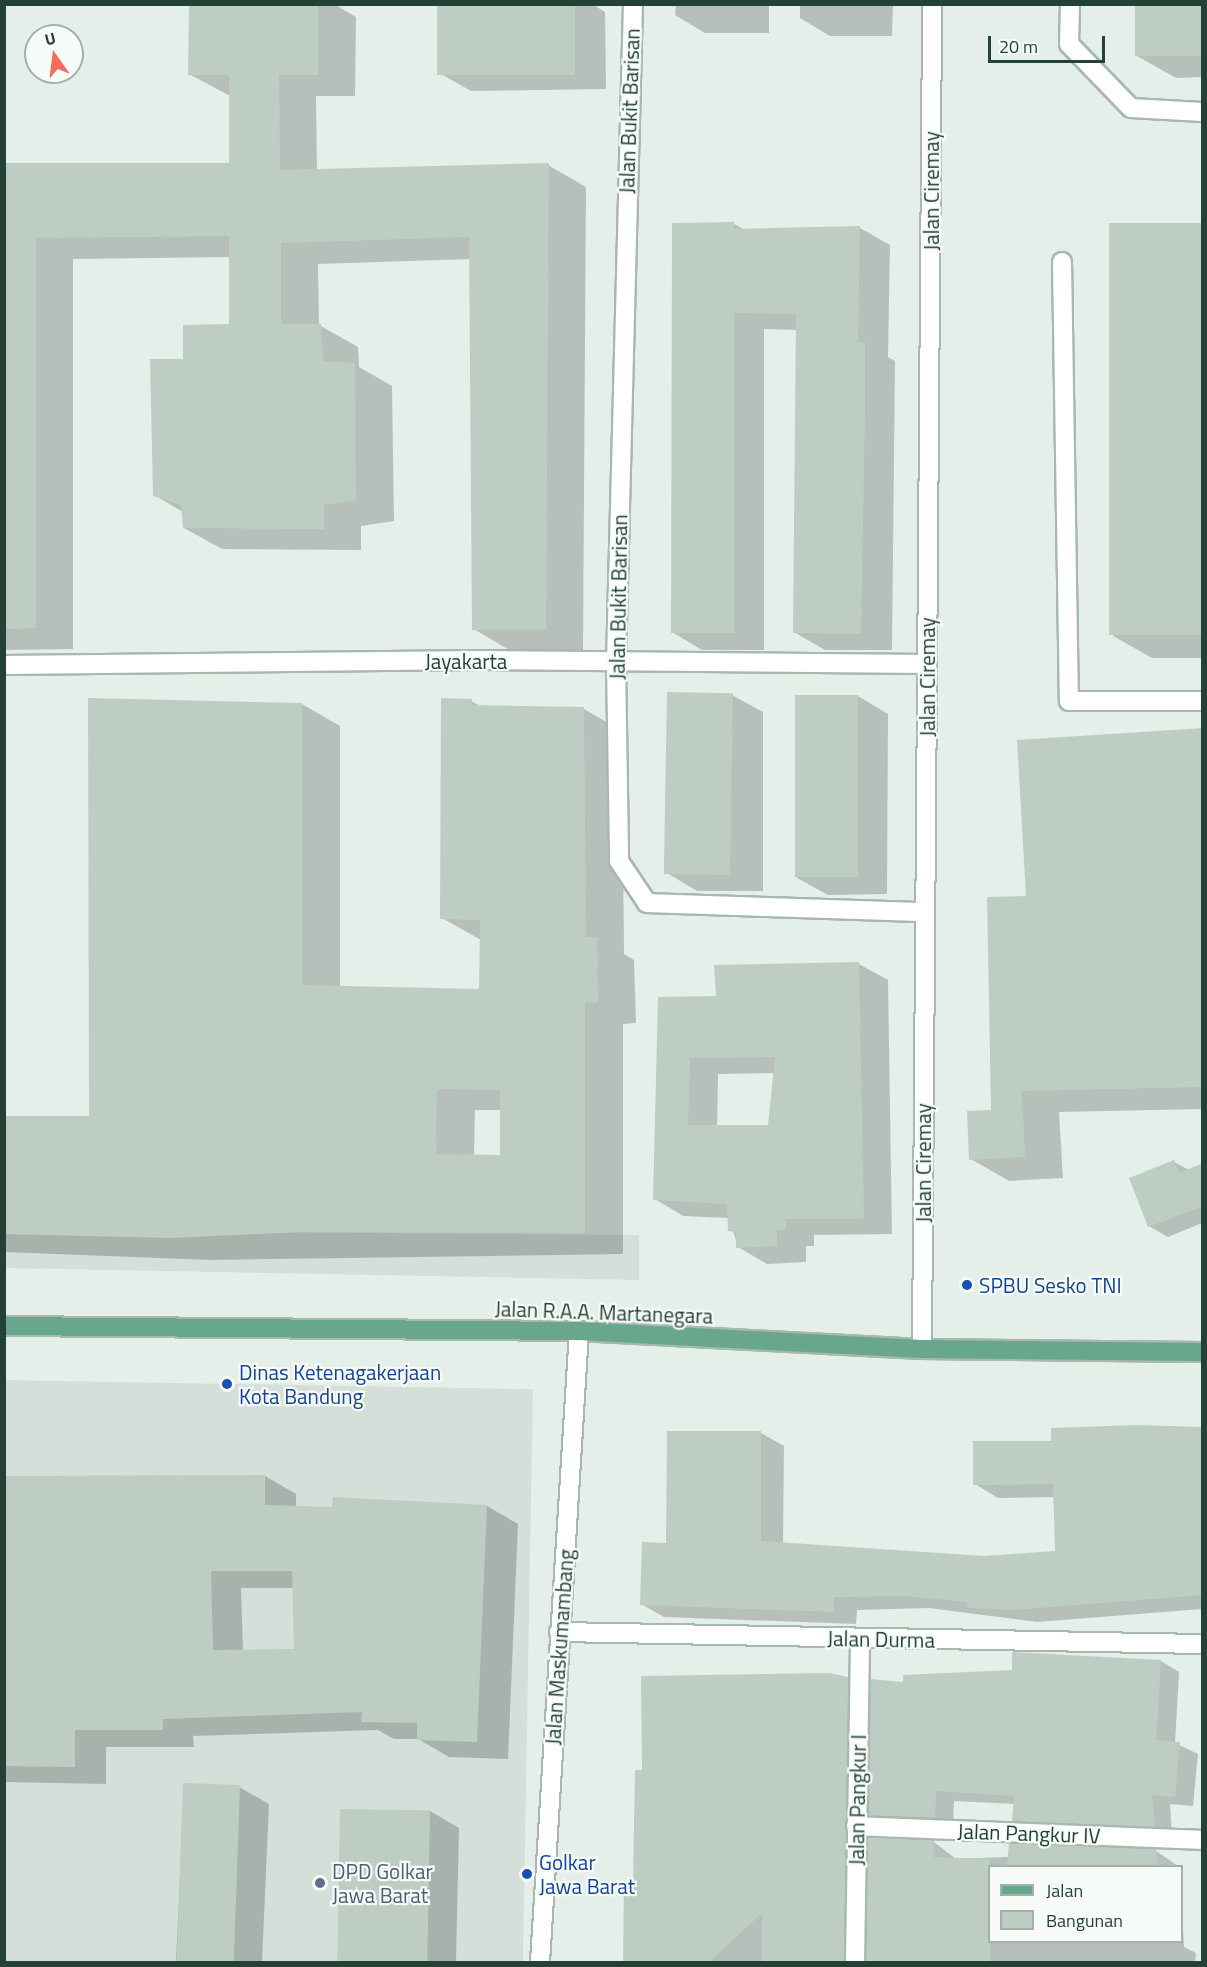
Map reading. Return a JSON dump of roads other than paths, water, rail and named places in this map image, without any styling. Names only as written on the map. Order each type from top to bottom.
[{"type":"main road","name":"Jalan R.A.A. Martanegara","points":[[4,1326],[579,1331],[922,1349],[1203,1352]]},
{"type":"street","name":"Jalan Bukit Barisan","points":[[633,4],[616,662],[619,861],[647,903],[925,912]]},
{"type":"street","name":"Jalan Ciremay","points":[[922,1349],[932,4]]},
{"type":"street","points":[[1070,4],[1070,44],[1131,108],[1203,112]]},
{"type":"street","points":[[1062,262],[1069,701],[1203,701]]},
{"type":"street","name":"Jayakarta","points":[[4,665],[616,662],[927,664]]},
{"type":"street","name":"Jalan Maskumambang","points":[[540,1962],[579,1331]]},
{"type":"street","name":"Jalan Durma","points":[[559,1632],[1203,1644]]},
{"type":"street","name":"Jalan Pangkur I","points":[[855,1962],[860,1638]]},
{"type":"street","name":"Jalan Pangkur IV","points":[[856,1826],[1203,1840]]},
{"type":"place","name":"SPBU Sesko TNI","points":[[967,1285]]},
{"type":"place","name":"Dinas Ketenagakerjaan Kota Bandung","points":[[227,1384]]},
{"type":"place","name":"Golkar Jawa Barat","points":[[527,1874]]},
{"type":"place","name":"DPD Golkar Jawa Barat","points":[[320,1883]]}]
